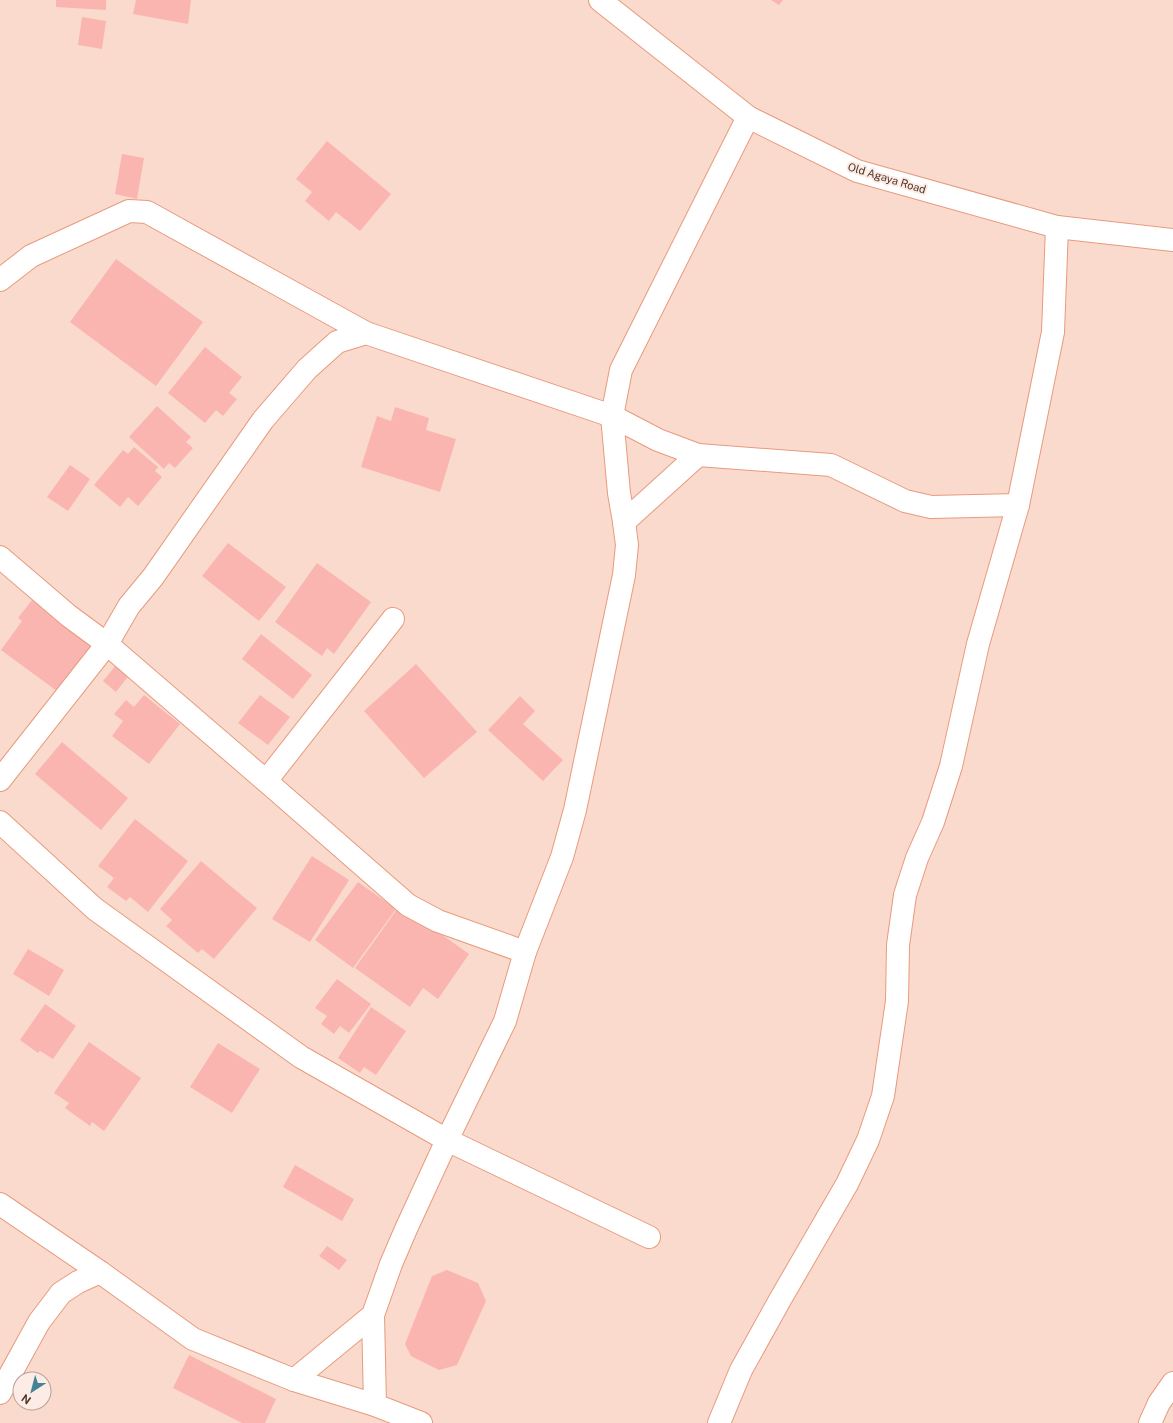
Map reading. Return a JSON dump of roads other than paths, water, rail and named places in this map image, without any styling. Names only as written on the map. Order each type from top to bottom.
[{"type":"street","name":"Old Agaya Road","points":[[600,0],[748,117],[857,172],[1057,227],[1173,240]]},
{"type":"street","points":[[375,1405],[373,1314],[391,1264],[447,1140],[506,1021],[525,952],[562,857],[576,810],[624,575],[627,545],[619,493],[612,416],[621,370],[748,117]]},
{"type":"street","points":[[0,280],[31,256],[129,210],[147,212],[366,333],[612,416],[658,440],[698,455],[831,465],[905,501],[931,507],[1018,505]]},
{"type":"street","points":[[719,1423],[741,1370],[847,1184],[868,1140],[882,1096],[898,1001],[898,945],[904,895],[916,858],[933,822],[951,766],[978,644],[1018,505],[1053,332],[1057,227]]},
{"type":"street","points":[[0,780],[106,644],[129,606],[153,578],[263,420],[307,369],[337,342],[366,333]]},
{"type":"street","points":[[624,522],[698,455]]},
{"type":"street","points":[[0,557],[69,616],[106,644],[408,905],[438,921],[525,952]]},
{"type":"street","points":[[266,781],[393,619]]},
{"type":"street","points":[[0,822],[95,909],[301,1057],[447,1140],[649,1237]]},
{"type":"street","points":[[0,1204],[100,1272],[193,1339],[294,1380],[375,1405],[422,1423]]},
{"type":"street","points":[[0,1393],[39,1322],[61,1293],[78,1282],[100,1272]]},
{"type":"street","points":[[294,1380],[373,1314]]},
{"type":"street","points":[[1150,1423],[1159,1403],[1173,1383]]}]
